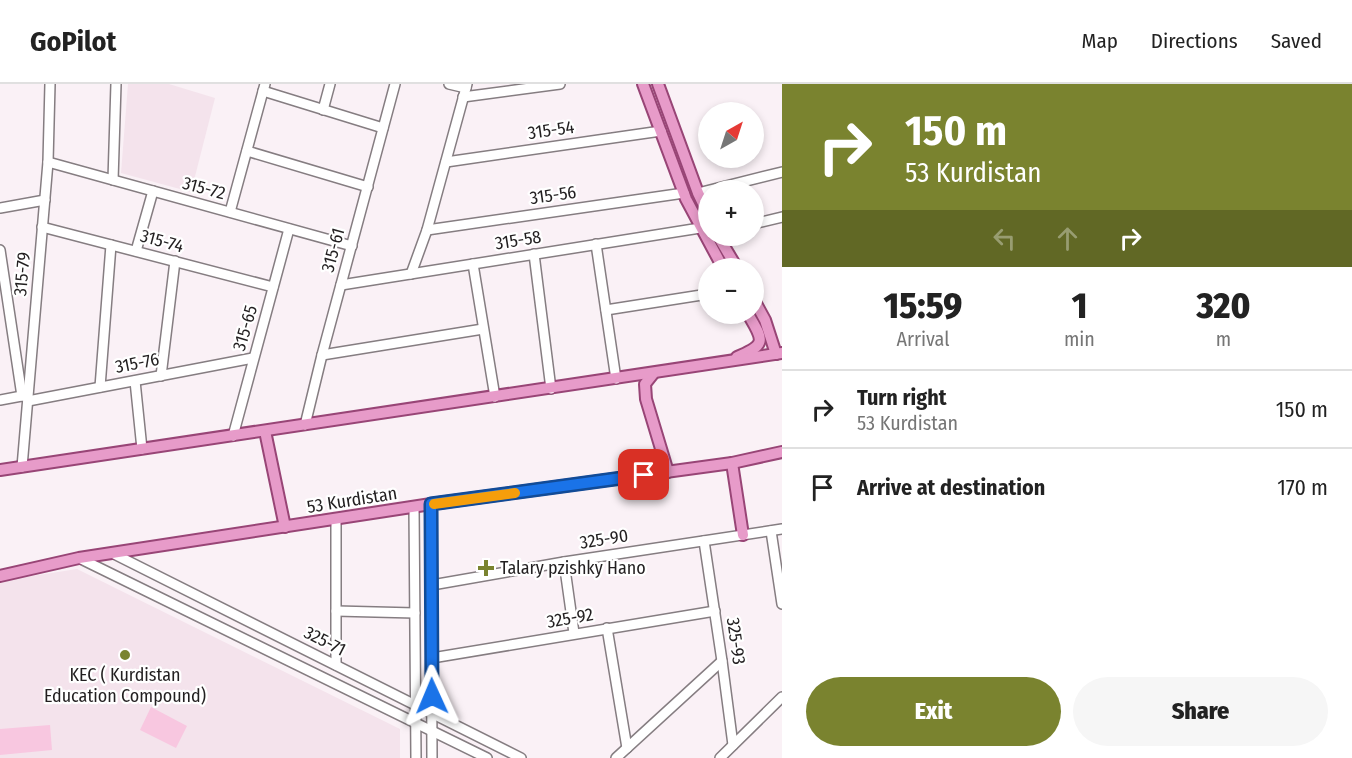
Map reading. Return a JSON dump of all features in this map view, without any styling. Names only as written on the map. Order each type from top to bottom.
[{"type":"main road","points":[[643,84],[684,193],[698,224]]},
{"type":"main road","points":[[658,84],[698,193]]},
{"type":"main road","points":[[0,470],[779,354],[765,320]]},
{"type":"main road","points":[[754,324],[761,324]]},
{"type":"main road","points":[[729,362],[759,345],[760,336],[754,324]]},
{"type":"main road","points":[[653,374],[645,384],[646,399],[668,472]]},
{"type":"main road","points":[[265,431],[285,527]]},
{"type":"main road","name":"53 Kurdistan","points":[[0,576],[79,558],[431,504],[668,472],[782,452]]},
{"type":"main road","points":[[732,462],[743,535]]},
{"type":"street","name":"315-79","points":[[22,467],[26,397],[48,162],[50,84]]},
{"type":"street","points":[[113,180],[116,84]]},
{"type":"street","points":[[324,110],[330,84]]},
{"type":"street","name":"315-61","points":[[305,425],[395,84]]},
{"type":"street","points":[[449,84],[465,90],[560,84]]},
{"type":"street","points":[[230,212],[264,88],[383,128]]},
{"type":"street","points":[[411,274],[427,230],[465,90]]},
{"type":"street","name":"315-54","points":[[446,162],[661,131]]},
{"type":"street","points":[[247,151],[368,187]]},
{"type":"street","name":"315-72","points":[[48,162],[352,246]]},
{"type":"street","points":[[750,180],[782,172]]},
{"type":"street","points":[[136,251],[153,191]]},
{"type":"street","name":"315-56","points":[[427,230],[684,193]]},
{"type":"street","points":[[0,208],[45,200]]},
{"type":"street","points":[[764,221],[782,217]]},
{"type":"street","name":"315-74","points":[[42,227],[273,287]]},
{"type":"street","name":"315-58","points":[[341,285],[698,228]]},
{"type":"street","name":"315-65","points":[[233,436],[290,229]]},
{"type":"street","points":[[596,244],[616,379]]},
{"type":"street","points":[[100,387],[111,245]]},
{"type":"street","points":[[0,250],[26,397]]},
{"type":"street","points":[[534,254],[551,389]]},
{"type":"street","points":[[161,376],[175,261]]},
{"type":"street","points":[[473,264],[495,397]]},
{"type":"street","points":[[606,310],[698,296]]},
{"type":"street","points":[[322,355],[483,329]]},
{"type":"street","name":"315-76","points":[[0,400],[100,387],[253,358]]},
{"type":"street","points":[[135,381],[142,449]]},
{"type":"street","points":[[431,504],[432,758]]},
{"type":"street","points":[[414,507],[416,758]]},
{"type":"street","points":[[336,519],[336,665]]},
{"type":"street","points":[[414,525],[423,521],[431,525]]},
{"type":"street","name":"325-90","points":[[432,585],[564,562],[782,529]]},
{"type":"street","points":[[771,531],[782,604]]},
{"type":"street","name":"325-93","points":[[704,541],[733,745]]},
{"type":"street","name":"325-71","points":[[114,554],[521,758]]},
{"type":"street","name":"325-71","points":[[79,558],[487,758]]},
{"type":"street","points":[[564,562],[574,633]]},
{"type":"street","points":[[336,611],[415,614]]},
{"type":"street","name":"325-92","points":[[432,658],[715,611]]},
{"type":"street","points":[[607,628],[627,748]]},
{"type":"street","points":[[616,758],[722,661]]},
{"type":"street","points":[[720,758],[782,697]]},
{"type":"shaded area","points":[[128,84],[169,84],[215,98],[191,192],[121,173]]},
{"type":"shaded area","name":"KEC ( Kurdistan Education Compound)","points":[[77,569],[400,729],[400,758],[0,758],[0,581]]},
{"type":"shaded area","points":[[151,707],[187,726],[176,748],[140,730]]},
{"type":"shaded area","points":[[50,725],[52,750],[0,755],[0,729]]},
{"type":"slow traffic","points":[[434,504],[515,493]]},
{"type":"place","name":"Talary pzishky Hano","points":[[486,568]]},
{"type":"place","name":"KEC ( Kurdistan Education Compound)","points":[[125,655]]},
{"type":"route","points":[[432,696],[431,504],[644,475]]}]
